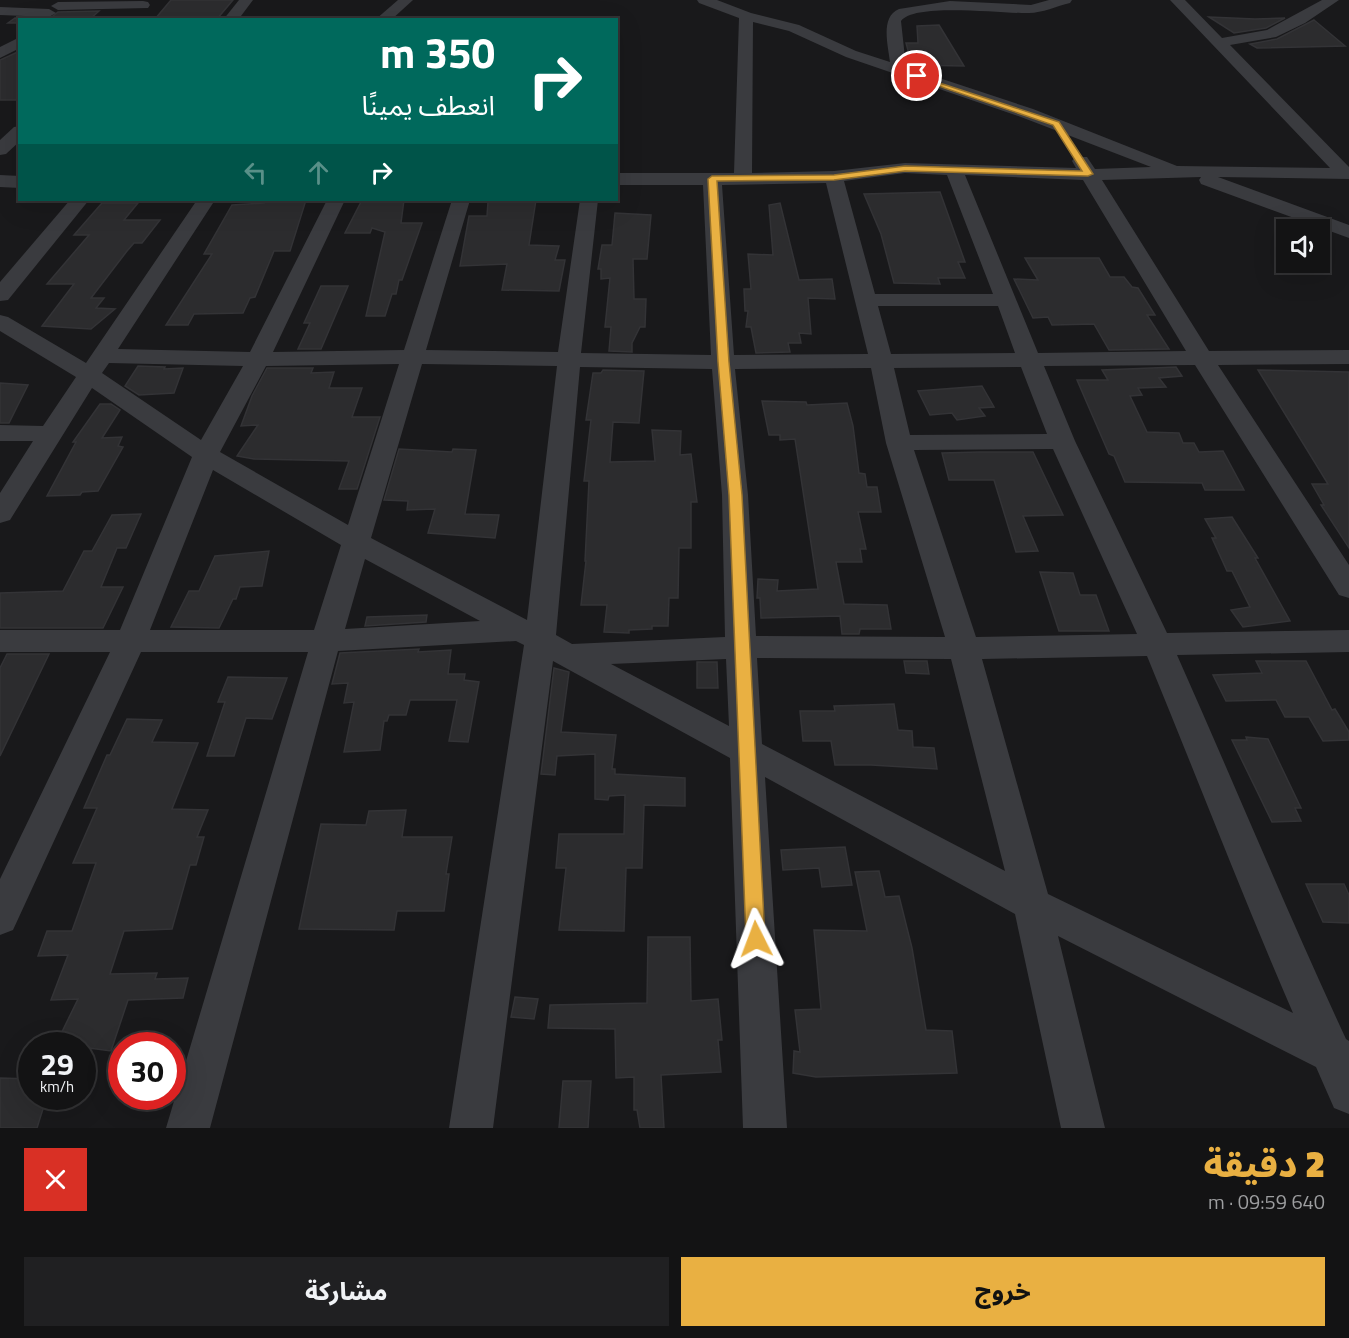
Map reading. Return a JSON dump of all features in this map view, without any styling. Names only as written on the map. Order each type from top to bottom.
[{"type":"street","points":[[232,18],[246,0]]},
{"type":"street","points":[[384,18],[406,0]]},
{"type":"street","points":[[706,0],[746,16],[794,28],[851,54],[1056,123],[1177,171],[1292,209],[1349,232]]},
{"type":"street","points":[[898,70],[894,21],[897,15],[904,12],[950,5],[1031,9],[1065,0]]},
{"type":"street","points":[[1177,0],[1347,173]]},
{"type":"street","points":[[1218,43],[1271,34],[1300,20],[1332,0]]},
{"type":"street","points":[[0,11],[53,10],[146,3]]},
{"type":"street","points":[[131,18],[146,3]]},
{"type":"street","points":[[743,179],[746,16]]},
{"type":"street","points":[[1056,123],[1203,360],[1349,588]]},
{"type":"street","points":[[0,150],[18,133]]},
{"type":"street","points":[[618,179],[834,177],[891,169],[1088,174],[1177,171],[1347,173]]},
{"type":"street","points":[[954,170],[1062,441],[1157,644],[1220,791],[1265,905],[1340,1057],[1349,1093]]},
{"type":"street","points":[[834,177],[881,360],[899,443],[964,648],[1032,904],[1083,1128]]},
{"type":"street","points":[[712,179],[723,362],[735,495],[765,1128]]},
{"type":"street","points":[[0,181],[18,182]]},
{"type":"street","points":[[0,296],[79,201]]},
{"type":"street","points":[[0,514],[50,434],[205,201]]},
{"type":"street","points":[[0,918],[130,643],[206,455],[258,359],[336,201]]},
{"type":"street","points":[[189,1128],[326,641],[358,543],[460,201]]},
{"type":"street","points":[[471,1128],[543,641],[569,360],[589,201]]},
{"type":"street","points":[[866,300],[1006,300]]},
{"type":"street","points":[[0,321],[96,366],[206,455],[358,543],[1032,904],[1340,1057]]},
{"type":"street","points":[[96,366],[258,359],[412,357],[723,362],[1029,358],[1203,360],[1349,357]]},
{"type":"street","points":[[0,433],[50,434]]},
{"type":"street","points":[[899,443],[1062,441]]},
{"type":"street","points":[[0,641],[130,643],[543,641],[741,647],[964,648],[1349,641]]},
{"type":"building","points":[[171,0],[233,0],[218,18],[156,18]]},
{"type":"building","points":[[99,11],[91,18],[50,18],[58,12]]},
{"type":"building","points":[[1209,17],[1285,18],[1266,28],[1234,33]]},
{"type":"building","points":[[18,18],[18,23],[8,23]]},
{"type":"building","points":[[1314,20],[1345,46],[1257,48],[1250,44],[1277,39]]},
{"type":"building","points":[[939,25],[964,66],[912,65],[906,43],[918,43],[917,26]]},
{"type":"building","points":[[18,52],[18,100],[0,100],[0,60]]},
{"type":"building","points":[[940,192],[965,262],[958,262],[965,278],[938,278],[940,284],[894,283],[881,234],[864,194]]},
{"type":"building","points":[[265,201],[306,201],[290,251],[274,251],[255,297],[250,298],[243,313],[194,314],[188,325],[166,325],[212,254],[204,254],[232,205],[264,203]]},
{"type":"building","points":[[361,201],[404,201],[401,223],[422,223],[402,280],[399,280],[396,294],[392,294],[385,316],[366,316],[385,232],[372,228],[370,233],[345,233]]},
{"type":"building","points":[[536,201],[529,245],[559,246],[555,260],[565,260],[559,291],[502,290],[507,264],[460,266],[469,216],[487,216],[488,202]]},
{"type":"building","points":[[102,203],[138,203],[124,220],[160,220],[142,243],[134,243],[91,298],[104,298],[96,308],[115,309],[91,329],[42,326],[74,284],[47,284],[89,235],[74,235]]},
{"type":"building","points":[[780,203],[799,280],[832,279],[835,299],[808,298],[811,334],[799,333],[801,343],[788,343],[790,352],[756,353],[751,327],[746,327],[748,311],[745,311],[744,289],[751,289],[748,254],[773,255],[769,205]]},
{"type":"building","points":[[615,213],[651,215],[647,259],[633,259],[634,299],[646,299],[645,327],[640,327],[632,343],[632,352],[609,351],[611,327],[605,327],[610,278],[601,279],[601,269],[598,269],[602,245],[612,245]]},
{"type":"building","points":[[1025,258],[1099,258],[1110,277],[1124,277],[1132,287],[1138,288],[1155,315],[1147,315],[1169,349],[1109,350],[1094,324],[1052,325],[1048,317],[1033,318],[1014,279],[1038,280]]},
{"type":"building","points":[[321,286],[348,286],[321,349],[298,349],[310,323],[304,323]]},
{"type":"building","points":[[138,366],[165,367],[164,369],[183,368],[174,393],[139,395],[125,386]]},
{"type":"building","points":[[1176,367],[1182,376],[1159,378],[1166,387],[1138,388],[1142,395],[1130,396],[1147,432],[1179,433],[1183,443],[1194,443],[1199,452],[1223,451],[1244,490],[1205,490],[1202,483],[1125,482],[1114,456],[1109,454],[1077,380],[1108,380],[1102,370]]},
{"type":"building","points":[[267,368],[313,368],[311,373],[334,372],[329,388],[362,388],[352,417],[380,417],[357,489],[339,489],[349,461],[254,459],[237,456],[258,425],[241,426],[252,396]]},
{"type":"building","points":[[603,370],[644,371],[639,423],[613,422],[610,462],[655,461],[652,430],[681,431],[680,455],[691,454],[697,502],[691,502],[691,548],[679,548],[678,598],[669,598],[668,626],[629,630],[629,633],[604,632],[607,605],[581,605],[586,561],[589,481],[584,481],[591,420],[586,420],[593,373],[601,373]]},
{"type":"building","points":[[1258,370],[1349,372],[1349,548],[1321,505],[1324,505],[1312,484],[1328,484]]},
{"type":"building","points":[[0,383],[28,385],[9,423],[0,423]]},
{"type":"building","points":[[982,386],[994,407],[979,408],[985,416],[957,420],[952,413],[930,415],[918,391]]},
{"type":"building","points":[[762,401],[806,402],[807,405],[847,403],[853,426],[859,473],[865,474],[867,487],[877,487],[881,512],[858,512],[866,549],[860,549],[862,562],[836,562],[844,604],[887,605],[891,629],[860,629],[859,634],[842,634],[840,616],[761,618],[760,598],[757,598],[758,579],[778,580],[777,591],[818,589],[795,439],[780,440],[780,435],[769,435]]},
{"type":"building","points":[[100,404],[111,404],[120,410],[102,438],[122,437],[118,446],[123,447],[98,491],[82,492],[80,495],[47,496],[76,442],[73,442]]},
{"type":"building","points":[[399,449],[452,452],[453,449],[476,450],[465,514],[499,515],[495,538],[428,533],[435,509],[407,510],[408,501],[384,500]]},
{"type":"building","points":[[1033,452],[1063,515],[1023,516],[1038,551],[1016,552],[994,480],[949,480],[942,453]]},
{"type":"building","points":[[141,514],[126,548],[117,548],[101,587],[123,587],[103,628],[0,628],[0,593],[63,591],[84,551],[92,551],[112,515]]},
{"type":"building","points":[[1232,517],[1258,558],[1255,558],[1290,621],[1243,627],[1231,610],[1250,607],[1232,571],[1227,571],[1212,538],[1216,538],[1205,519]]},
{"type":"building","points":[[269,551],[262,586],[240,587],[236,599],[233,599],[219,628],[171,627],[189,591],[199,591],[215,556]]},
{"type":"building","points":[[1040,572],[1073,573],[1080,595],[1096,595],[1109,631],[1059,631]]},
{"type":"building","points":[[427,615],[426,622],[365,626],[367,617]]},
{"type":"building","points":[[419,649],[418,652],[451,650],[448,674],[465,674],[464,680],[479,682],[468,742],[449,741],[457,700],[410,700],[406,715],[389,715],[387,721],[384,721],[380,750],[344,752],[354,702],[344,703],[348,683],[332,684],[340,653]]},
{"type":"building","points":[[7,654],[49,654],[0,756],[0,668]]},
{"type":"building","points":[[904,661],[927,661],[929,674],[906,673]]},
{"type":"building","points":[[1256,661],[1306,661],[1332,710],[1335,709],[1349,732],[1349,740],[1323,741],[1309,717],[1285,717],[1276,700],[1226,701],[1213,675],[1262,673]]},
{"type":"building","points":[[697,662],[717,662],[718,688],[697,688]]},
{"type":"building","points":[[554,668],[569,672],[561,732],[616,735],[612,769],[615,769],[615,774],[685,778],[685,806],[644,805],[642,868],[626,868],[624,931],[559,930],[566,868],[556,868],[559,834],[624,834],[625,795],[609,796],[608,800],[595,799],[595,754],[557,756],[555,775],[541,774]]},
{"type":"building","points":[[228,677],[287,678],[272,719],[246,718],[234,756],[207,756],[225,702],[218,702]]},
{"type":"building","points":[[894,704],[898,730],[912,731],[913,747],[934,748],[937,769],[835,765],[831,741],[803,741],[800,711],[835,711],[834,706]]},
{"type":"building","points":[[127,719],[162,720],[152,742],[198,743],[172,809],[208,810],[197,837],[204,837],[196,865],[190,865],[172,929],[124,931],[110,974],[157,973],[155,979],[188,978],[183,998],[128,1000],[117,1032],[108,1032],[108,1051],[96,1049],[96,1032],[62,1032],[78,999],[51,1000],[68,955],[38,956],[47,931],[72,931],[96,863],[73,863],[97,808],[84,808],[107,755],[110,755]]},
{"type":"building","points":[[1246,737],[1268,739],[1301,808],[1295,808],[1301,821],[1272,822],[1232,740],[1247,740]]},
{"type":"building","points":[[406,810],[402,837],[452,837],[446,874],[449,874],[444,911],[397,911],[394,930],[299,929],[321,824],[366,825],[369,811]]},
{"type":"building","points":[[845,847],[852,885],[822,887],[819,868],[783,870],[781,850]]},
{"type":"building","points":[[879,871],[885,897],[899,896],[912,948],[926,1030],[952,1031],[957,1073],[816,1077],[793,1073],[794,1051],[800,1052],[795,1010],[821,1009],[814,930],[867,931],[855,872]]},
{"type":"building","points":[[1306,884],[1344,884],[1349,895],[1349,923],[1323,922]]},
{"type":"building","points":[[648,937],[690,937],[691,1001],[718,999],[722,1040],[718,1040],[721,1072],[661,1075],[664,1128],[640,1128],[637,1110],[634,1110],[634,1077],[616,1078],[615,1029],[548,1028],[550,1005],[647,1003]]},
{"type":"building","points":[[515,997],[538,999],[534,1019],[511,1017]]},
{"type":"building","points":[[0,1078],[18,1079],[18,1110],[43,1110],[37,1128],[0,1128]]},
{"type":"building","points":[[563,1081],[591,1081],[588,1128],[559,1128]]},
{"type":"route","points":[[756,939],[735,495],[723,362],[712,179],[763,180],[834,177],[905,168],[1088,174],[1056,123],[917,76]]}]
